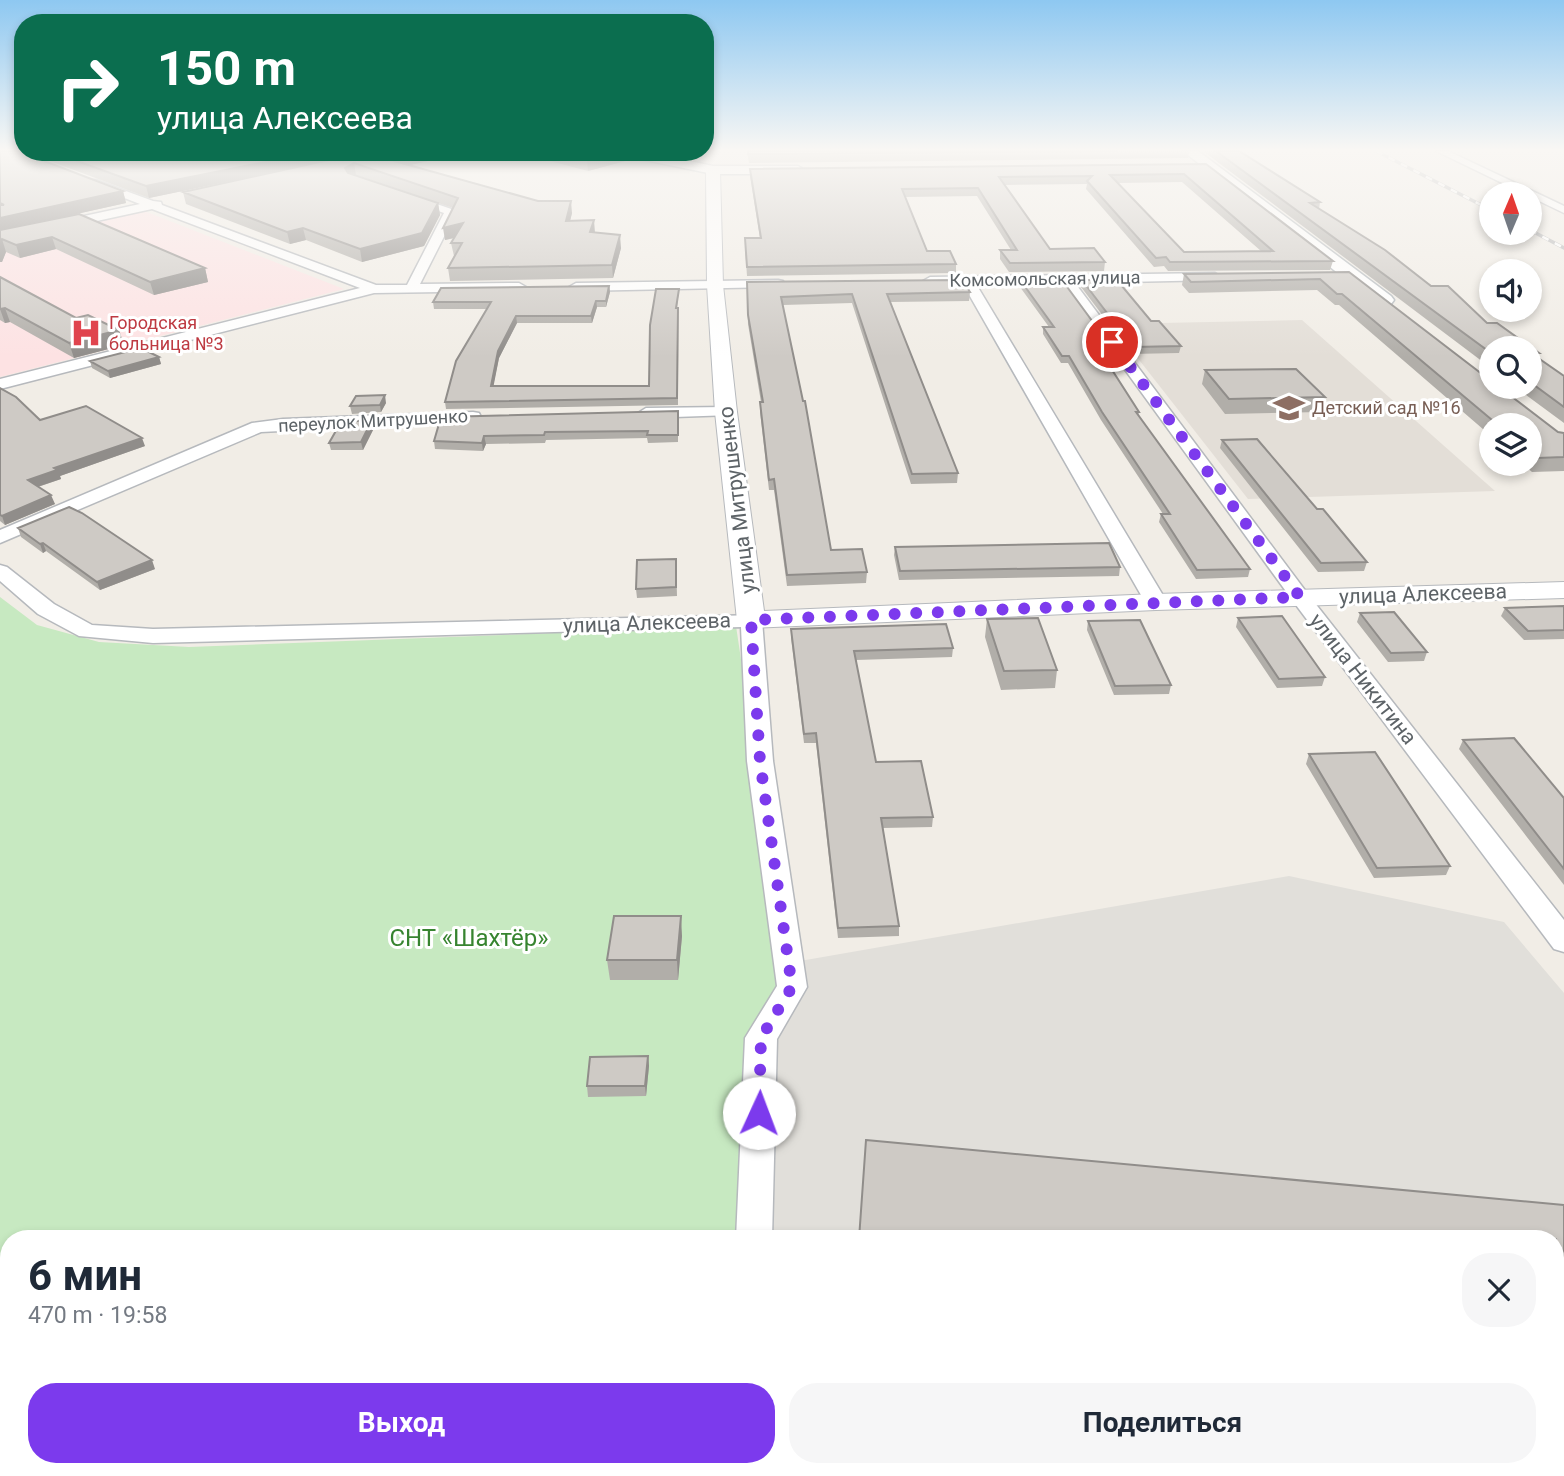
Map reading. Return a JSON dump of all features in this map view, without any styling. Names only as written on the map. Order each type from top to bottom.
[{"type":"main road","points":[[1281,220],[1395,308]]},
{"type":"street","points":[[0,239],[87,220]]},
{"type":"street","points":[[194,220],[374,289]]},
{"type":"street","points":[[411,289],[446,220]]},
{"type":"street","name":"улица Митрушенко","points":[[714,220],[715,285],[726,412],[751,620],[760,761],[792,987],[761,1038],[754,1230]]},
{"type":"street","points":[[1325,276],[1353,276]]},
{"type":"street","name":"Комсомольская улица","points":[[913,281],[1230,277]]},
{"type":"street","name":"улица Никитина","points":[[1065,278],[1300,597],[1564,941]]},
{"type":"street","points":[[965,281],[973,289],[1156,602]]},
{"type":"street","points":[[566,287],[795,284]]},
{"type":"street","points":[[0,384],[374,289],[538,287]]},
{"type":"street","points":[[630,414],[726,412]]},
{"type":"street","name":"переулок Митрушенко","points":[[0,537],[258,428],[296,423],[494,416]]},
{"type":"street","name":"улица Алексеева","points":[[0,571],[46,609],[87,631],[153,636],[751,620],[1156,602],[1564,590]]},
{"type":"shaded area","name":"Городская больница №3","points":[[104,220],[167,220],[344,289],[0,377],[0,243]]},
{"type":"shaded area","name":"Детский сад №16","points":[[1302,320],[1495,491],[1248,499],[1111,324]]},
{"type":"shaded area","points":[[1289,876],[1504,922],[1564,993],[1564,1230],[766,1230],[768,1050],[800,961]]},
{"type":"green space","name":"СНТ «Шахтёр»","points":[[0,597],[37,625],[99,642],[189,647],[736,626],[788,974],[753,1037],[749,1230],[0,1230]]},
{"type":"building","points":[[50,220],[93,220],[205,268],[150,282],[52,237],[16,245],[2,239],[0,243],[0,230]]},
{"type":"building","points":[[255,220],[429,220],[422,233],[360,249],[303,228],[287,232]]},
{"type":"building","points":[[447,220],[594,220],[590,232],[620,235],[612,265],[448,268],[462,243],[451,243],[463,223],[443,228]]},
{"type":"building","points":[[758,220],[914,220],[927,251],[950,251],[956,264],[747,267],[745,238],[761,238]]},
{"type":"building","points":[[998,220],[1029,220],[1050,249],[1094,248],[1105,262],[1010,263],[1000,250],[1017,250]]},
{"type":"building","points":[[1122,220],[1153,220],[1184,252],[1273,251],[1237,220],[1279,220],[1333,261],[1170,262],[1166,257],[1156,258]]},
{"type":"building","points":[[1310,220],[1337,220],[1385,250],[1431,286],[1448,286],[1479,315],[1479,322],[1497,323],[1515,336],[1479,336],[1479,344]]},
{"type":"building","points":[[1349,272],[1479,372],[1479,399],[1515,399],[1533,413],[1484,413],[1342,294],[1337,294],[1320,279],[1191,282],[1184,274]]},
{"type":"building","points":[[0,277],[76,318],[88,315],[119,330],[69,343],[5,308],[0,309]]},
{"type":"building","points":[[962,280],[970,292],[887,294],[958,473],[912,474],[852,294],[781,297],[805,401],[831,550],[862,549],[867,572],[787,575],[774,479],[769,480],[760,402],[763,402],[748,315],[747,282]]},
{"type":"building","points":[[1062,280],[1112,348],[1098,348],[1139,412],[1136,412],[1250,569],[1197,570],[1161,514],[1170,514],[1102,412],[1069,356],[1062,356],[1043,327],[1054,327],[1021,281]]},
{"type":"building","points":[[1082,280],[1117,280],[1151,321],[1159,321],[1181,346],[1133,347]]},
{"type":"building","points":[[609,286],[606,301],[596,301],[591,316],[516,316],[498,351],[491,386],[649,386],[650,325],[656,289],[679,289],[676,308],[677,398],[445,402],[456,361],[491,302],[433,302],[441,288]]},
{"type":"building","points":[[141,348],[159,357],[108,371],[90,361]]},
{"type":"building","points":[[1542,361],[1564,376],[1564,407],[1542,391]]},
{"type":"building","points":[[1296,369],[1325,397],[1229,399],[1205,370]]},
{"type":"building","points":[[0,388],[16,397],[40,420],[86,406],[142,438],[54,468],[57,470],[28,480],[51,495],[2,516]]},
{"type":"building","points":[[385,395],[380,405],[350,406],[356,396]]},
{"type":"building","points":[[678,411],[678,435],[647,435],[648,431],[545,432],[544,435],[484,436],[482,443],[434,441],[441,417]]},
{"type":"building","points":[[372,420],[361,442],[329,443],[341,422]]},
{"type":"building","points":[[1542,420],[1558,432],[1564,433],[1564,457],[1542,458]]},
{"type":"building","points":[[1257,439],[1317,509],[1323,509],[1367,562],[1321,563],[1222,440]]},
{"type":"building","points":[[69,507],[152,560],[97,582],[18,528]]},
{"type":"building","points":[[1109,543],[1120,567],[900,571],[895,547]]},
{"type":"building","points":[[676,559],[676,587],[636,589],[637,560]]},
{"type":"building","points":[[1564,606],[1564,630],[1528,631],[1505,608]]},
{"type":"building","points":[[1394,612],[1427,652],[1391,653],[1360,613]]},
{"type":"building","points":[[1282,616],[1325,677],[1279,679],[1238,618]]},
{"type":"building","points":[[1038,618],[1057,670],[1004,671],[987,619]]},
{"type":"building","points":[[1140,620],[1171,685],[1115,686],[1088,621]]},
{"type":"building","points":[[946,624],[953,648],[854,651],[876,762],[921,761],[933,817],[881,818],[899,926],[838,928],[816,733],[804,734],[791,629]]},
{"type":"building","points":[[1514,738],[1564,798],[1564,869],[1463,740]]},
{"type":"building","points":[[1375,752],[1450,866],[1377,868],[1309,754]]},
{"type":"building","points":[[614,916],[681,916],[677,960],[607,960]]},
{"type":"building","points":[[648,1056],[645,1086],[587,1086],[590,1057]]},
{"type":"building","points":[[866,1140],[1564,1205],[1564,1230],[860,1230]]},
{"type":"railway","points":[[1542,236],[1564,248]]},
{"type":"place","name":"Городская больница №3","points":[[86,333]]},
{"type":"place","name":"Детский сад №16","points":[[1289,408]]},
{"type":"route","points":[[759,1113],[761,1038],[792,987],[760,761],[751,620],[1300,597],[1112,342]]}]
